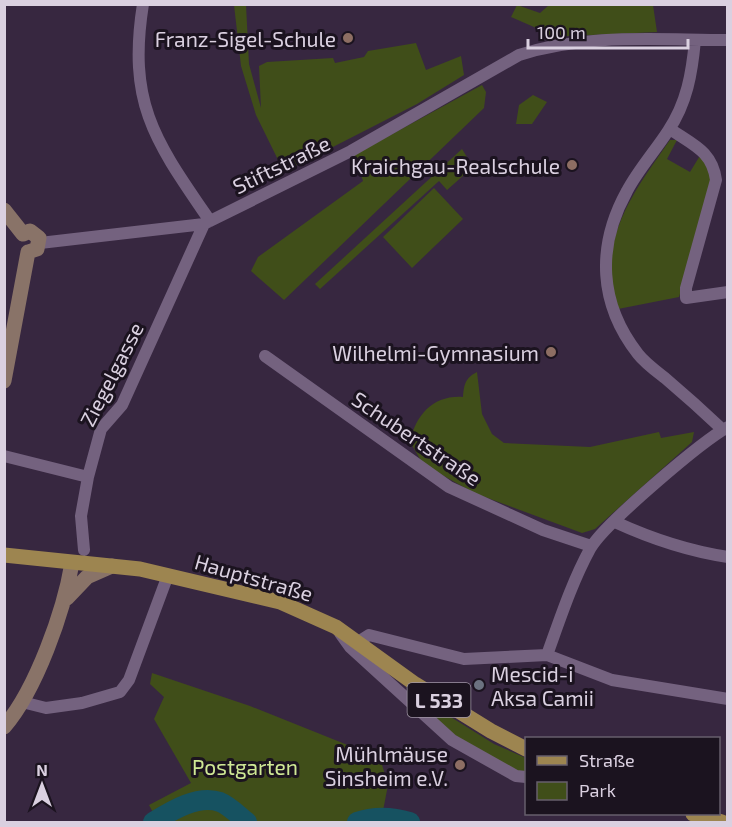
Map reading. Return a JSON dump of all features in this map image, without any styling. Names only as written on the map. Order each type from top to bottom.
[{"type":"main road","points":[[4,210],[23,234],[20,245],[34,247],[5,373]]},
{"type":"main road","name":"Hauptstraße","points":[[4,555],[112,566],[168,575],[280,602],[336,627],[432,695],[525,748]]},
{"type":"main road","points":[[4,728],[22,702],[61,605],[72,563]]},
{"type":"main road","points":[[61,605],[87,577],[112,566]]},
{"type":"main road","points":[[699,815],[722,822]]},
{"type":"street","points":[[143,4],[138,40],[140,82],[147,119],[167,158],[207,223]]},
{"type":"street","points":[[547,655],[566,602],[591,546],[665,476],[725,429],[638,355],[613,314],[607,293],[605,263],[610,231],[626,191],[670,129],[684,102],[692,75],[695,40]]},
{"type":"street","name":"Stiftstraße","points":[[34,247],[207,223],[351,151],[519,55],[572,41],[728,40]]},
{"type":"street","points":[[670,129],[705,152],[713,164],[716,180],[686,288],[686,298],[728,292]]},
{"type":"street","name":"Ziegelgasse","points":[[84,550],[81,516],[88,477],[101,429],[122,405],[207,223]]},
{"type":"street","name":"Schubertstraße","points":[[265,356],[449,488],[534,526],[591,546]]},
{"type":"street","points":[[4,456],[88,477]]},
{"type":"street","points":[[615,522],[669,544],[699,553],[728,557]]},
{"type":"street","points":[[22,702],[46,708],[82,703],[120,692],[129,680],[168,575]]},
{"type":"street","points":[[336,627],[350,647],[452,740],[506,771],[525,777]]},
{"type":"street","points":[[358,642],[369,635],[464,659],[547,655],[612,680],[728,699]]},
{"type":"green space","points":[[234,5],[246,5],[249,64],[261,108],[259,66],[267,62],[333,58],[335,63],[364,57],[368,51],[416,43],[426,70],[461,56],[464,75],[417,104],[284,172],[256,115],[241,66]]},
{"type":"green space","points":[[517,5],[540,13],[549,5],[653,5],[657,32],[548,37],[534,27],[511,17]]},
{"type":"green space","points":[[482,85],[486,92],[484,108],[284,300],[251,271],[258,257],[363,181],[354,155]]},
{"type":"green space","points":[[533,95],[547,102],[532,124],[516,124],[519,105]]},
{"type":"green space","points":[[670,140],[677,140],[667,159],[690,172],[701,154],[709,164],[711,189],[679,297],[618,309],[612,284],[611,261],[615,240],[631,199]]},
{"type":"green space","points":[[462,149],[473,167],[447,190],[439,181],[320,289],[315,284]]},
{"type":"green space","points":[[434,188],[463,219],[412,268],[383,237]]},
{"type":"green space","points":[[477,372],[482,414],[492,434],[504,443],[590,447],[659,432],[661,438],[694,432],[692,442],[595,529],[582,533],[474,493],[423,464],[410,442],[417,423],[428,408],[435,403],[443,399],[463,397],[466,382]]},
{"type":"green space","name":"Postgarten","points":[[152,673],[250,706],[380,758],[388,785],[382,816],[406,815],[419,822],[158,822],[149,805],[191,783],[154,719],[164,697],[150,684]]},
{"type":"green space","points":[[414,694],[494,744],[525,758],[525,774],[497,764],[482,755],[415,702]]},
{"type":"waterway","points":[[153,822],[185,805],[203,800],[220,802],[247,822]]},
{"type":"waterway","points":[[357,822],[384,818],[410,822]]},
{"type":"place","name":"Franz-Sigel-Schule","points":[[348,38]]},
{"type":"place","name":"Kraichgau-Realschule","points":[[572,165]]},
{"type":"place","name":"Wilhelmi-Gymnasium","points":[[551,352]]},
{"type":"place","name":"Mescid-i Aksa Camii","points":[[479,685]]},
{"type":"place","name":"Mühlmäuse Sinsheim e.V.","points":[[460,765]]}]
